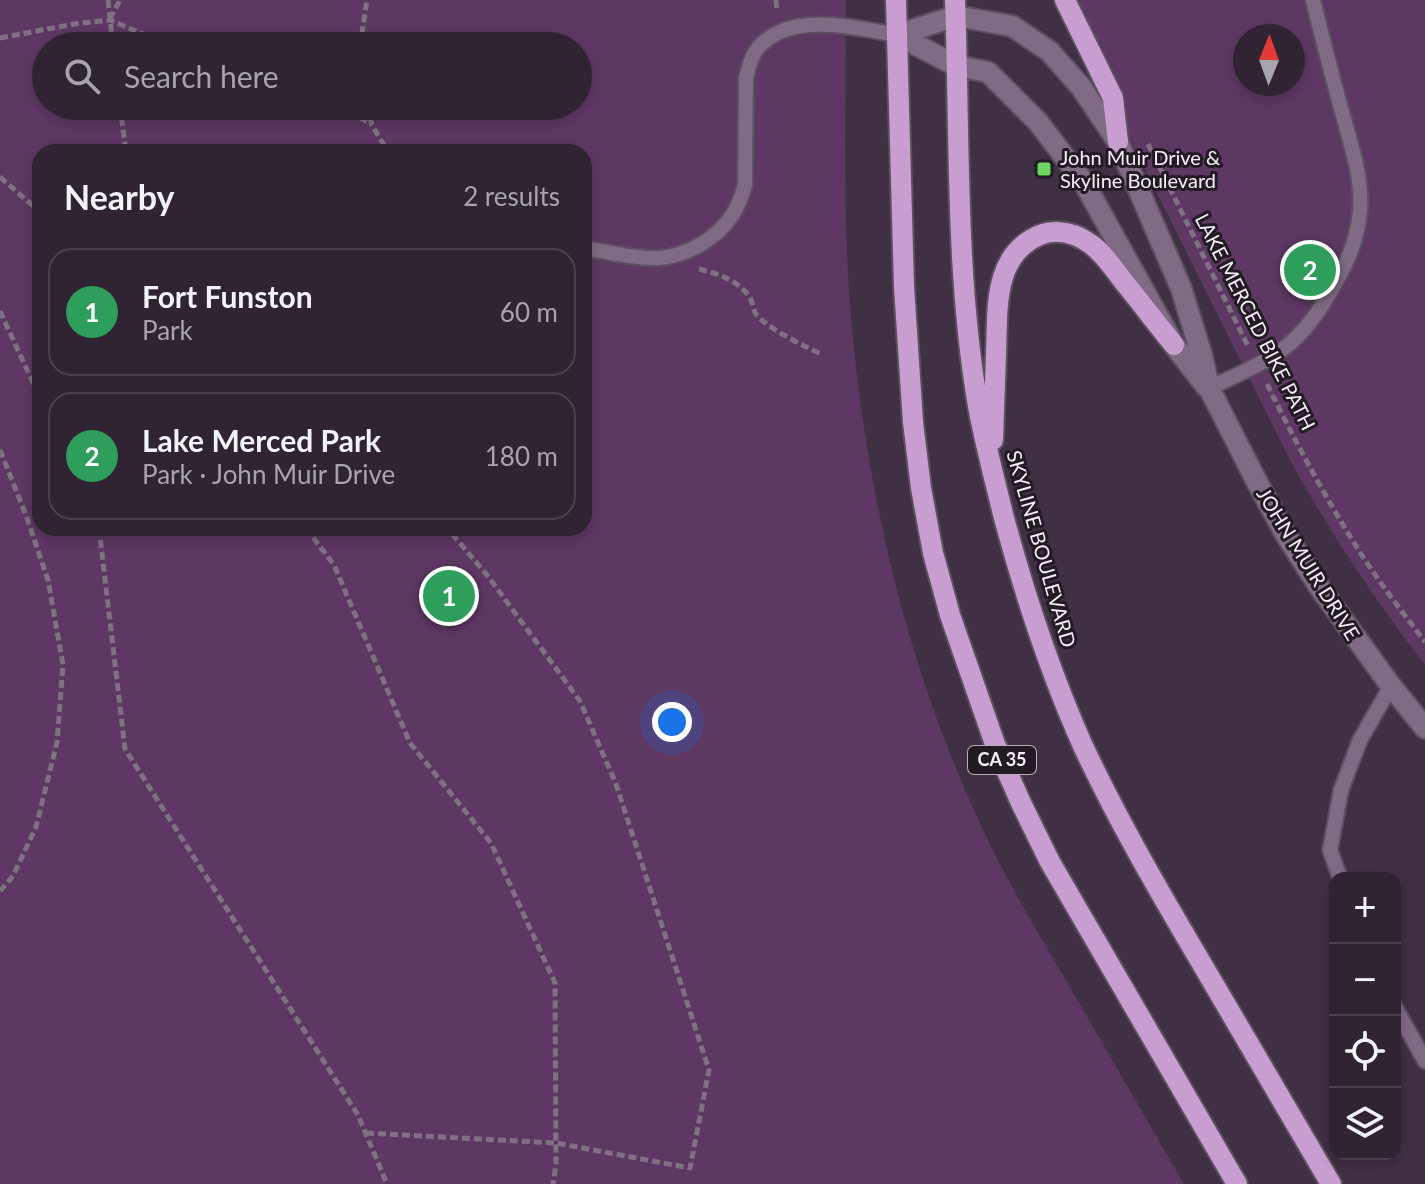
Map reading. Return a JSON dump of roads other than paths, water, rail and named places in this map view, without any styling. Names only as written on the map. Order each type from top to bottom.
[{"type":"main road","name":"CA 35","points":[[896,0],[904,287],[913,422],[933,553],[950,615],[995,744],[1044,850],[1237,1184]]},
{"type":"main road","points":[[1065,0],[1113,98],[1118,142]]},
{"type":"main road","name":"SKYLINE BOULEVARD","points":[[956,8],[963,285],[974,378],[992,472],[1024,591],[1051,670],[1084,747],[1150,875],[1331,1184]]},
{"type":"main road","points":[[992,472],[998,298],[1007,266],[1024,245],[1046,233],[1057,232],[1081,238],[1108,261],[1174,345]]},
{"type":"street","name":"JOHN MUIR DRIVE","points":[[897,35],[956,8],[1012,26],[1049,51],[1081,87],[1118,142],[1181,288],[1209,388],[1232,436],[1286,535],[1328,601],[1425,728]]},
{"type":"street","name":"JOHN MUIR DRIVE","points":[[897,35],[957,66],[988,72],[1038,122],[1062,152],[1101,212],[1174,345],[1209,388]]},
{"type":"lane","points":[[1209,388],[1257,365],[1293,342],[1322,306],[1349,260],[1356,237],[1360,216],[1357,173],[1313,0]]},
{"type":"lane","points":[[592,249],[660,258],[690,250],[732,217],[745,185],[746,77],[758,48],[778,33],[790,28],[821,24],[897,35]]},
{"type":"lane","points":[[1338,872],[1330,850],[1341,790],[1360,740],[1391,686]]},
{"type":"lane","points":[[1400,1016],[1425,1061]]},
{"type":"place","name":"John Muir Drive & Skyline Boulevard","points":[[1044,169]]},
{"type":"place","name":"Lake Merced Park","points":[[1310,270]]},
{"type":"place","name":"Fort Funston","points":[[449,596]]}]
